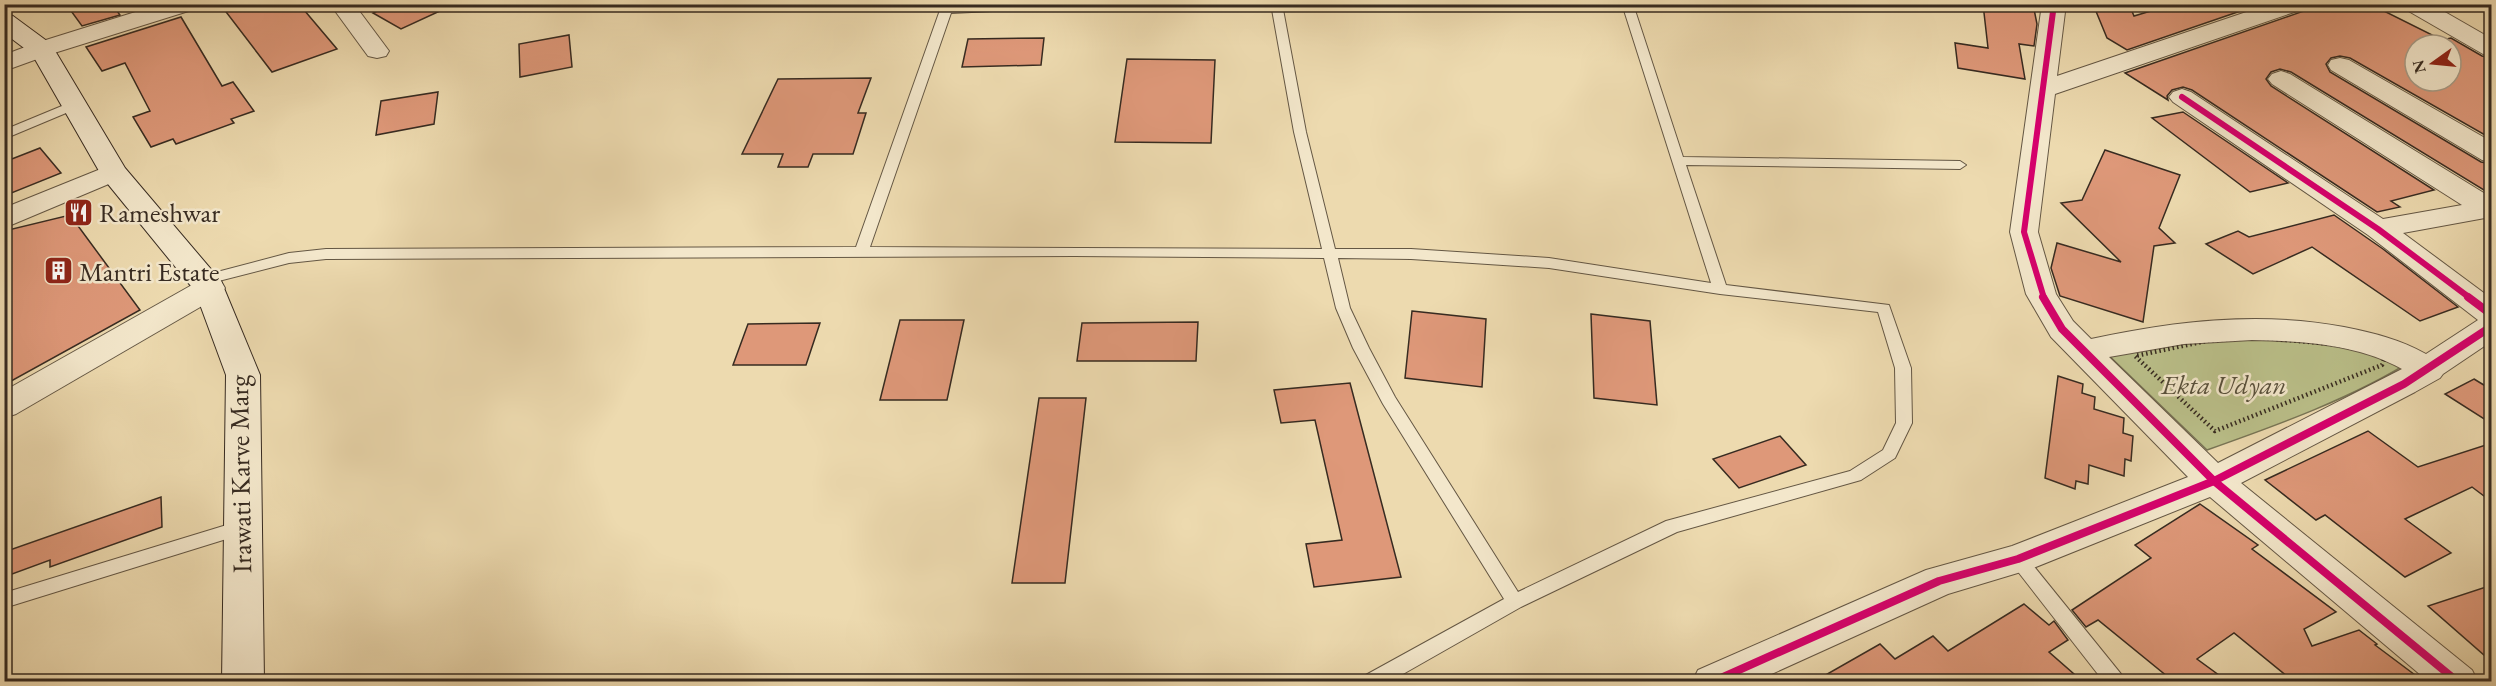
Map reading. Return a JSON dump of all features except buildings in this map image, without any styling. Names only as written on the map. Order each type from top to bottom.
[{"type":"main road","name":"Irawati Karve Marg","points":[[4,21],[42,49],[113,172],[207,284],[243,375],[243,681]]},
{"type":"street","points":[[4,64],[42,49],[187,4]]},
{"type":"street","points":[[342,4],[377,51]]},
{"type":"street","points":[[2054,4],[2024,232],[2041,294],[2062,329],[2214,481],[2458,681]]},
{"type":"street","points":[[2214,4],[2246,21]]},
{"type":"street","points":[[2041,90],[2295,4]]},
{"type":"street","points":[[2413,4],[2492,49]]},
{"type":"street","points":[[2340,64],[2492,154]]},
{"type":"street","points":[[2281,79],[2490,209]]},
{"type":"street","points":[[2182,97],[2378,230],[2492,315]]},
{"type":"street","points":[[4,219],[113,172]]},
{"type":"street","points":[[2378,230],[2490,209]]},
{"type":"street","points":[[4,406],[207,284]]},
{"type":"street","points":[[1712,681],[1939,581],[2018,559],[2214,481],[2429,370],[2492,326]]},
{"type":"street","points":[[2084,351],[2180,333],[2246,328],[2323,333],[2387,348],[2429,370]]},
{"type":"lane","points":[[861,252],[947,7],[1077,4]]},
{"type":"lane","points":[[1276,4],[1300,132],[1343,308],[1360,348],[1389,400],[1515,602]]},
{"type":"lane","points":[[1627,4],[1720,289]]},
{"type":"lane","points":[[4,135],[74,105]]},
{"type":"lane","points":[[1679,161],[1960,165]]},
{"type":"lane","points":[[207,284],[289,258],[326,254],[1074,250],[1411,254],[1549,263],[1720,289],[1884,308],[1903,368],[1904,423],[1889,454],[1855,476],[1672,526],[1515,602],[1371,681]]},
{"type":"lane","points":[[4,601],[243,527]]},
{"type":"lane","points":[[2018,559],[2114,680]]},
{"type":"path","points":[[2254,337],[2332,344],[2386,354],[2382,365],[2215,431],[2135,356],[2206,340],[2254,337]]},
{"type":"green space","name":"Ekta Udyan","points":[[2214,328],[2416,358],[2341,398],[2287,421],[2207,450],[2100,347]]},
{"type":"cycle path","points":[[2054,4],[2024,232],[2041,294],[2062,329],[2214,481],[2458,682]]},
{"type":"cycle path","points":[[2182,97],[2378,229],[2492,315]]},
{"type":"cycle path","points":[[1712,682],[1939,581],[2018,559],[2214,481],[2404,384],[2492,326]]},
{"type":"place","name":"Rameshwar","points":[[78,212]]},
{"type":"place","name":"Mantri Estate","points":[[58,271]]}]
